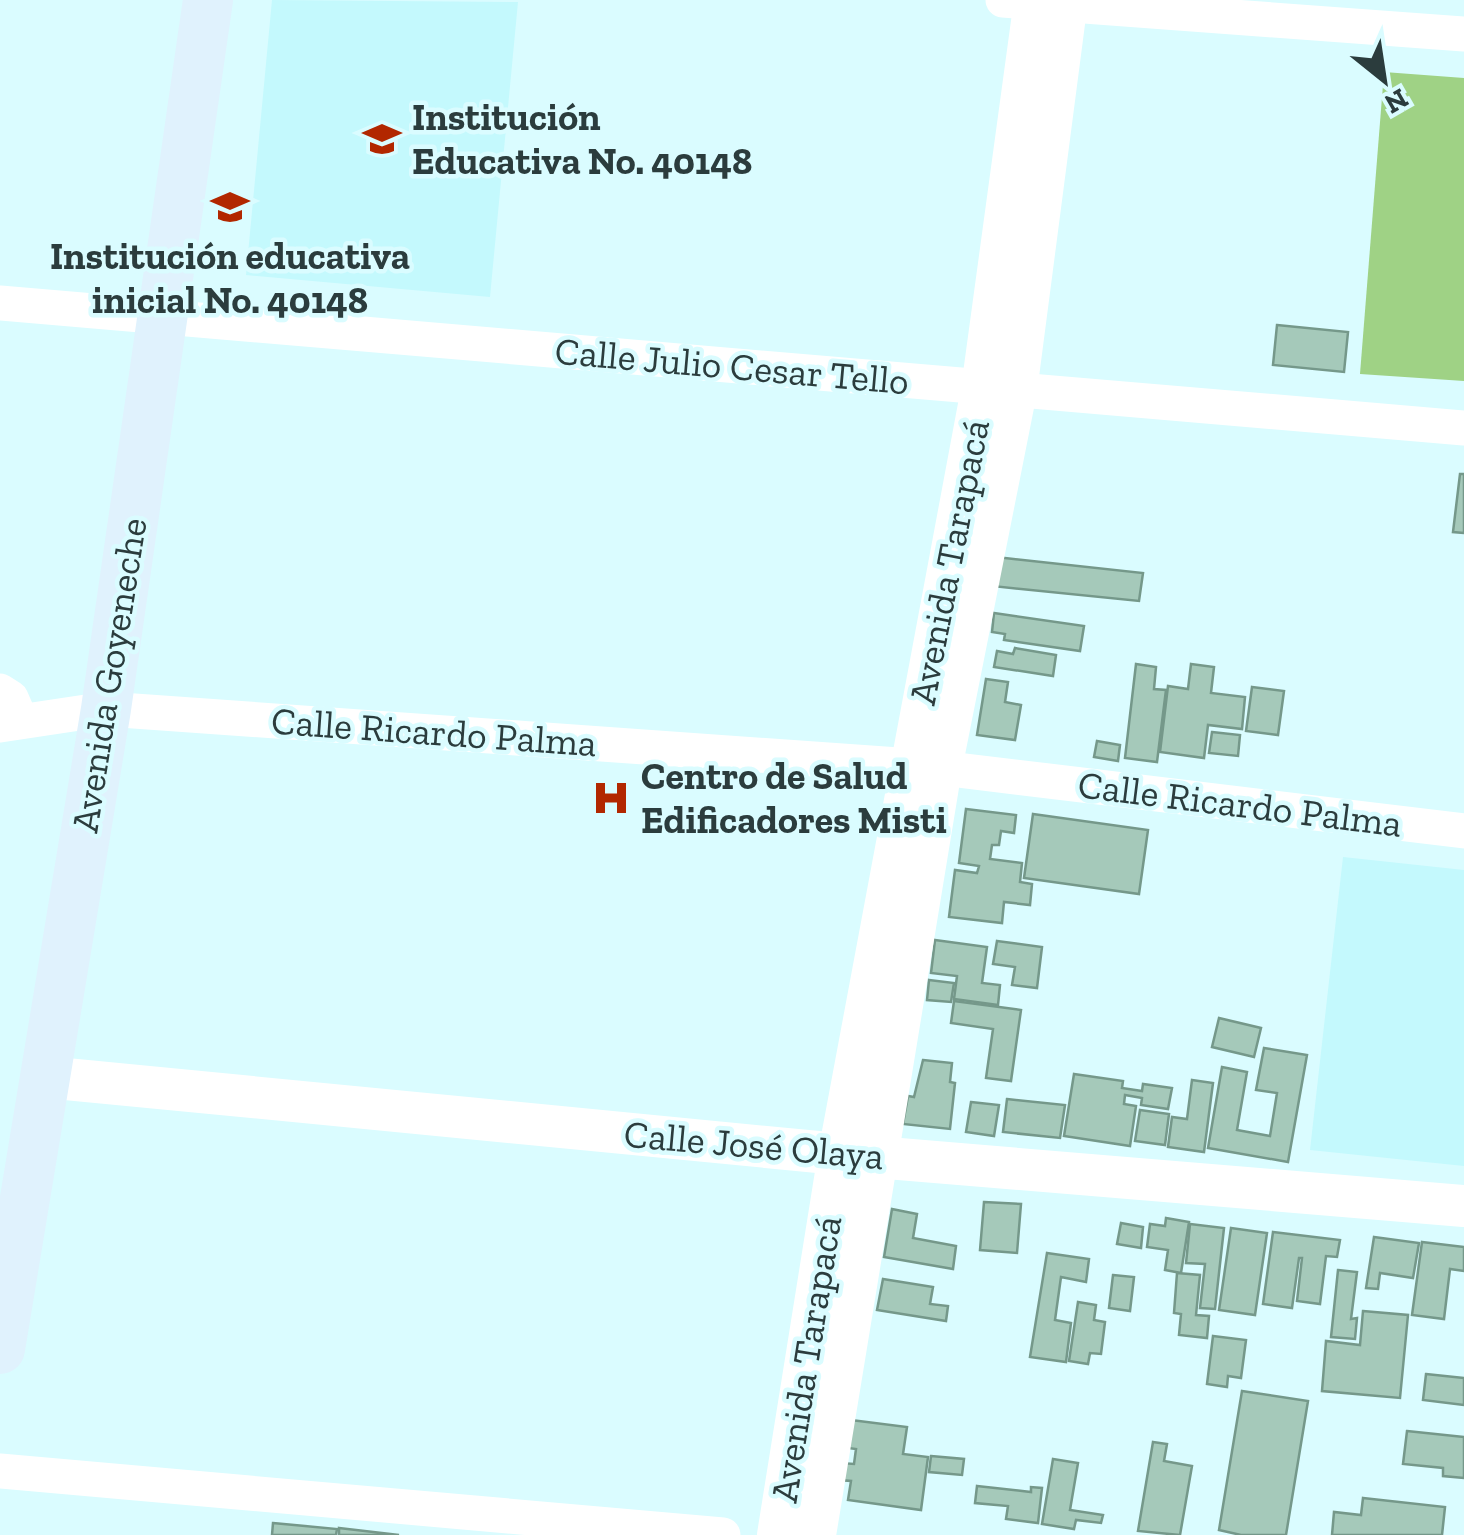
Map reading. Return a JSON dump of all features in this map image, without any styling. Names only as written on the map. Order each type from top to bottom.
[{"type":"main road","name":"Avenida Goyeneche","points":[[0,1349],[106,709],[208,0]]},
{"type":"street","points":[[1041,2],[1464,34]]},
{"type":"street","name":"Avenida Tarapacá","points":[[778,1535],[857,1155],[925,767],[999,390],[1041,2]]},
{"type":"street","name":"Calle Julio Cesar Tello","points":[[0,303],[1464,428]]},
{"type":"street","points":[[0,691],[11,698],[10,723]]},
{"type":"street","name":"Calle Ricardo Palma","points":[[10,723],[106,709],[925,767],[1464,832]]},
{"type":"street","name":"Calle José Olaya","points":[[45,1077],[857,1155],[1464,1206]]},
{"type":"street","name":"Avenida Tarapacá","points":[[815,1535],[857,1155]]},
{"type":"street","points":[[0,1471],[723,1535]]},
{"type":"shaded area","name":"Institución Educativa No. 40148","points":[[272,0],[518,2],[490,297],[246,275]]},
{"type":"shaded area","points":[[1343,857],[1464,870],[1464,1166],[1310,1150]]},
{"type":"green space","points":[[1384,72],[1464,78],[1464,381],[1360,374]]},
{"type":"building","points":[[1277,325],[1348,332],[1344,372],[1273,365]]},
{"type":"building","points":[[1460,474],[1464,474],[1464,533],[1453,532]]},
{"type":"building","points":[[996,557],[1143,573],[1139,601],[992,586]]},
{"type":"building","points":[[994,613],[1084,626],[1080,651],[1004,640],[1005,634],[992,632]]},
{"type":"building","points":[[1015,648],[1056,655],[1053,676],[994,667],[997,651],[1013,654]]},
{"type":"building","points":[[1136,664],[1156,667],[1154,689],[1166,690],[1157,762],[1125,758]]},
{"type":"building","points":[[1191,664],[1214,667],[1211,693],[1245,697],[1242,729],[1208,725],[1204,758],[1160,752],[1168,686],[1188,689]]},
{"type":"building","points":[[986,679],[1008,682],[1005,702],[1021,705],[1015,740],[977,735]]},
{"type":"building","points":[[1252,687],[1284,691],[1278,735],[1246,731]]},
{"type":"building","points":[[1212,732],[1240,735],[1238,756],[1209,753]]},
{"type":"building","points":[[1097,741],[1120,745],[1118,761],[1094,757]]},
{"type":"building","points":[[966,809],[1016,815],[1014,833],[1001,831],[999,845],[992,845],[990,859],[1022,863],[1020,882],[1032,884],[1030,905],[1004,902],[1002,923],[949,917],[955,870],[977,873],[979,866],[959,863]]},
{"type":"building","points":[[1033,814],[1148,830],[1139,894],[1024,878]]},
{"type":"building","points":[[935,940],[987,947],[982,983],[1000,985],[998,1005],[954,999],[957,976],[931,973]]},
{"type":"building","points":[[997,941],[1042,947],[1037,988],[1012,985],[1015,967],[993,964]]},
{"type":"building","points":[[929,980],[954,983],[951,1002],[927,1000]]},
{"type":"building","points":[[954,1001],[1021,1010],[1011,1081],[986,1078],[993,1029],[951,1023]]},
{"type":"building","points":[[1219,1018],[1261,1028],[1254,1057],[1212,1047]]},
{"type":"building","points":[[1264,1048],[1307,1055],[1288,1162],[1208,1148],[1222,1067],[1247,1072],[1237,1130],[1270,1136],[1277,1093],[1256,1090]]},
{"type":"building","points":[[923,1060],[952,1063],[950,1082],[955,1083],[950,1129],[903,1124],[908,1096],[914,1097]]},
{"type":"building","points":[[1074,1074],[1123,1081],[1122,1088],[1142,1091],[1143,1084],[1172,1088],[1168,1109],[1141,1105],[1142,1098],[1125,1095],[1124,1104],[1136,1106],[1130,1146],[1064,1136]]},
{"type":"building","points":[[1192,1080],[1213,1083],[1204,1152],[1168,1147],[1172,1117],[1187,1119]]},
{"type":"building","points":[[1007,1099],[1065,1105],[1060,1138],[1003,1132]]},
{"type":"building","points":[[971,1102],[999,1105],[994,1136],[966,1132]]},
{"type":"building","points":[[1140,1110],[1169,1114],[1165,1145],[1135,1141]]},
{"type":"building","points":[[984,1202],[1021,1204],[1017,1253],[980,1250]]},
{"type":"building","points":[[892,1209],[917,1214],[913,1238],[956,1246],[953,1269],[884,1257]]},
{"type":"building","points":[[1166,1218],[1189,1222],[1181,1273],[1165,1270],[1168,1250],[1147,1247],[1150,1224],[1165,1226]]},
{"type":"building","points":[[1121,1223],[1143,1227],[1141,1248],[1117,1244]]},
{"type":"building","points":[[1190,1224],[1224,1228],[1215,1309],[1200,1308],[1205,1264],[1186,1263]]},
{"type":"building","points":[[1231,1228],[1267,1233],[1255,1315],[1219,1310]]},
{"type":"building","points":[[1273,1232],[1340,1240],[1337,1257],[1326,1256],[1320,1304],[1297,1301],[1299,1258],[1292,1308],[1263,1304]]},
{"type":"building","points":[[1374,1237],[1419,1243],[1413,1278],[1380,1273],[1378,1289],[1366,1288]]},
{"type":"building","points":[[1422,1242],[1464,1247],[1464,1271],[1450,1269],[1444,1319],[1412,1315]]},
{"type":"building","points":[[1047,1253],[1089,1259],[1086,1282],[1061,1277],[1055,1320],[1071,1323],[1066,1362],[1030,1357]]},
{"type":"building","points":[[1338,1270],[1357,1272],[1351,1319],[1357,1318],[1355,1339],[1331,1337]]},
{"type":"building","points":[[1177,1273],[1200,1275],[1196,1315],[1209,1316],[1207,1338],[1179,1335],[1181,1314],[1174,1313]]},
{"type":"building","points":[[1113,1275],[1134,1277],[1130,1311],[1109,1308]]},
{"type":"building","points":[[883,1279],[933,1287],[930,1304],[948,1306],[946,1321],[877,1310]]},
{"type":"building","points":[[1078,1302],[1096,1305],[1094,1320],[1105,1322],[1101,1354],[1090,1353],[1088,1364],[1069,1361]]},
{"type":"building","points":[[1363,1311],[1408,1315],[1400,1398],[1322,1391],[1326,1341],[1360,1345]]},
{"type":"building","points":[[1213,1336],[1246,1340],[1241,1378],[1228,1376],[1227,1387],[1207,1384]]},
{"type":"building","points":[[1426,1374],[1464,1378],[1464,1405],[1423,1400]]},
{"type":"building","points":[[1242,1391],[1308,1401],[1286,1535],[1241,1535],[1219,1530]]},
{"type":"building","points":[[851,1420],[907,1427],[903,1454],[928,1457],[921,1510],[848,1500],[851,1481],[839,1480],[841,1463],[854,1464],[856,1449],[848,1448]]},
{"type":"building","points":[[1407,1431],[1464,1437],[1464,1478],[1443,1476],[1443,1468],[1403,1464]]},
{"type":"building","points":[[1153,1442],[1167,1444],[1164,1461],[1192,1466],[1180,1535],[1138,1531]]},
{"type":"building","points":[[931,1456],[964,1459],[962,1475],[929,1472]]},
{"type":"building","points":[[1053,1459],[1078,1463],[1070,1510],[1103,1515],[1101,1523],[1076,1520],[1074,1529],[1042,1524]]},
{"type":"building","points":[[977,1486],[1031,1492],[1031,1487],[1042,1488],[1038,1523],[1006,1519],[1008,1506],[975,1503]]},
{"type":"building","points":[[1363,1498],[1445,1507],[1442,1535],[1332,1535],[1334,1512],[1361,1515]]},
{"type":"building","points":[[273,1523],[337,1529],[336,1535],[272,1535]]},
{"type":"building","points":[[339,1528],[399,1535],[339,1535]]},
{"type":"place","name":"Institución Educativa No. 40148","points":[[382,139]]},
{"type":"place","name":"Institución educativa inicial No. 40148","points":[[230,207]]},
{"type":"place","name":"Centro de Salud Edificadores Misti","points":[[611,798]]}]
